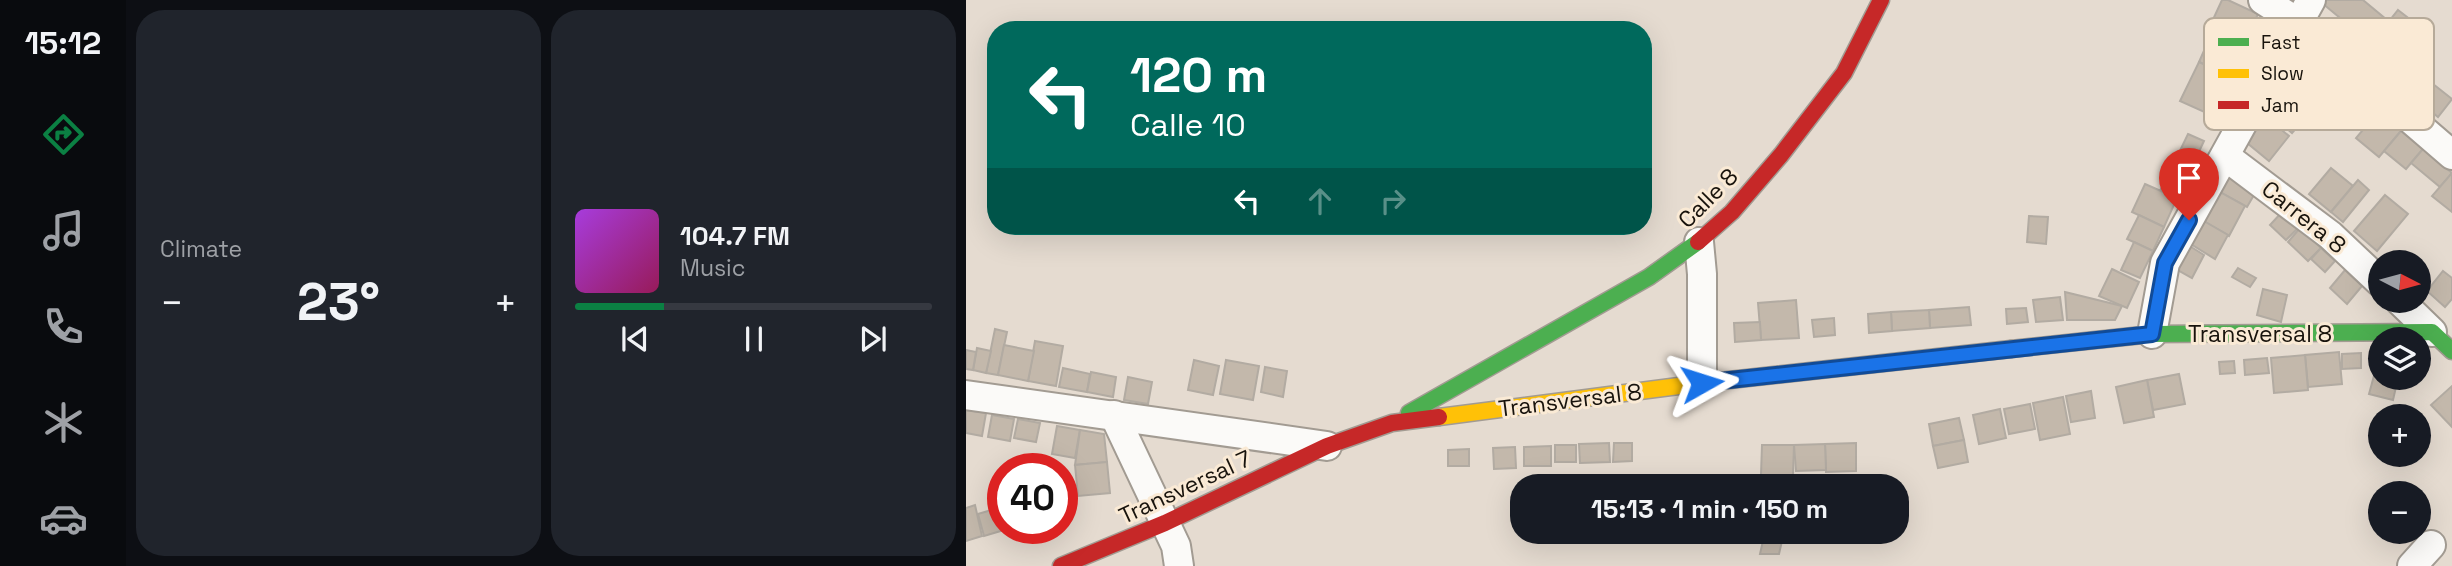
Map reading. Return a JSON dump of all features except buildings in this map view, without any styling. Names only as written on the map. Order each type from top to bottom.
[{"type":"street","name":"Calle 8","points":[[1392,423],[1648,276],[1699,242],[1732,212],[1781,155],[1844,73],[1881,0]]},
{"type":"street","points":[[2263,0],[2305,11]]},
{"type":"street","points":[[2152,334],[2165,263],[2239,130]]},
{"type":"street","points":[[2426,130],[2452,155]]},
{"type":"street","name":"Carrera 8","points":[[2225,156],[2330,235],[2368,271]]},
{"type":"street","points":[[1699,242],[1702,274],[1702,383]]},
{"type":"street","points":[[2412,313],[2442,342]]},
{"type":"street","name":"Transversal 8","points":[[966,395],[1327,446],[1392,423],[1702,383],[2152,334],[2442,342]]},
{"type":"street","points":[[1114,415],[1176,546],[1179,566]]},
{"type":"street","name":"Transversal 7","points":[[1061,566],[1165,523],[1327,446]]},
{"type":"street","points":[[2412,566],[2431,545]]},
{"type":"traffic: fast","points":[[1409,413],[1649,277],[1698,242]]},
{"type":"traffic: fast","points":[[2011,349],[2152,334],[2432,332],[2452,351]]},
{"type":"traffic: slow","points":[[1439,417],[1702,383],[2011,349]]},
{"type":"traffic: jam","points":[[1698,242],[1732,212],[1781,155],[1844,73],[1881,0]]},
{"type":"traffic: jam","points":[[1061,566],[1165,523],[1327,446],[1392,423],[1439,417]]},
{"type":"route","points":[[1702,383],[2152,334],[2165,263],[2189,220]]}]
